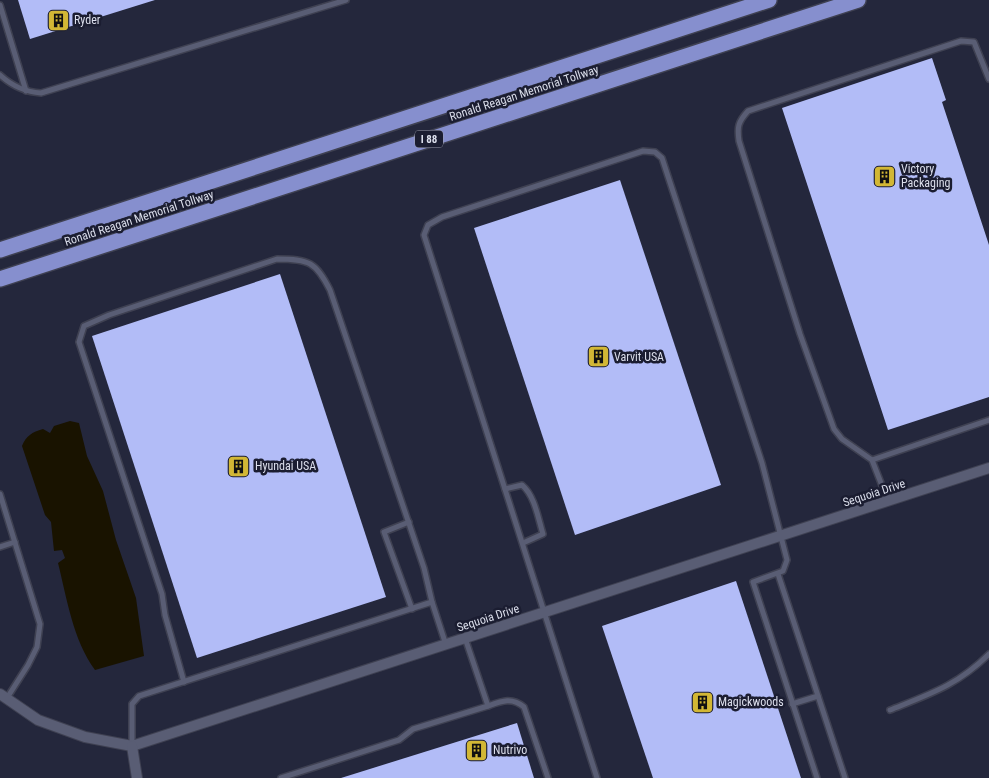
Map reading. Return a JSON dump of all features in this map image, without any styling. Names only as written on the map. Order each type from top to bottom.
[{"type":"highway","name":"Ronald Reagan Memorial Tollway","points":[[0,250],[769,0]]},
{"type":"highway","name":"Ronald Reagan Memorial Tollway","points":[[0,279],[858,0]]},
{"type":"street","name":"Sequoia Drive","points":[[3,696],[38,720],[85,737],[132,746],[989,468]]},
{"type":"street","points":[[132,746],[137,778]]},
{"type":"lane","points":[[0,75],[17,88],[41,92],[346,0]]},
{"type":"lane","points":[[0,5],[26,91]]},
{"type":"lane","points":[[888,501],[872,460],[842,439],[834,429],[800,334],[739,141],[737,128],[739,121],[748,111],[961,41],[974,42],[989,79]]},
{"type":"lane","points":[[597,778],[424,235],[428,225],[442,217],[643,151],[655,152],[662,158],[762,463],[787,560],[785,568],[778,574],[753,582],[817,778]]},
{"type":"lane","points":[[184,682],[165,615],[162,594],[79,342],[84,326],[109,315],[277,258],[301,259],[320,270],[330,290],[409,522],[446,645]]},
{"type":"lane","points":[[872,460],[890,452],[989,420]]},
{"type":"lane","points":[[505,488],[522,485],[529,491],[539,521],[543,534],[523,543]]},
{"type":"lane","points":[[0,494],[38,613],[40,629],[37,647],[28,665],[3,696]]},
{"type":"lane","points":[[409,522],[384,532],[412,609]]},
{"type":"lane","points":[[0,547],[15,542]]},
{"type":"lane","points":[[778,574],[845,778]]},
{"type":"lane","points":[[132,746],[132,704],[139,696],[432,602]]},
{"type":"lane","points":[[466,638],[488,706]]},
{"type":"lane","points":[[890,710],[951,685],[973,670],[988,656]]},
{"type":"lane","points":[[792,704],[818,696]]},
{"type":"lane","points":[[281,778],[399,740],[413,729],[505,701],[517,700],[524,707],[548,778]]},
{"type":"shaded area","points":[[70,421],[79,423],[87,456],[103,491],[116,540],[136,598],[144,656],[95,670],[81,646],[76,632],[58,563],[65,558],[62,550],[54,551],[51,522],[45,515],[22,446],[25,440],[33,433],[43,429],[50,433],[54,426]]},
{"type":"building","name":"Ryder","points":[[18,0],[155,0],[30,39]]},
{"type":"building","name":"Victory Packaging","points":[[932,58],[946,100],[942,102],[989,245],[989,397],[888,430],[782,108]]},
{"type":"building","name":"Varvit USA","points":[[620,180],[721,485],[575,535],[474,228]]},
{"type":"building","name":"Hyundai USA","points":[[280,274],[386,597],[197,658],[92,336]]},
{"type":"building","name":"Magickwoods","points":[[736,581],[801,778],[653,778],[602,626]]},
{"type":"building","name":"Nutrivo","points":[[517,723],[534,778],[341,778]]},
{"type":"place","name":"Ryder","points":[[58,20]]},
{"type":"place","name":"Victory Packaging","points":[[885,176]]},
{"type":"place","name":"Varvit USA","points":[[598,357]]},
{"type":"place","name":"Hyundai USA","points":[[239,466]]},
{"type":"place","name":"Magickwoods","points":[[702,702]]},
{"type":"place","name":"Nutrivo","points":[[477,750]]}]
